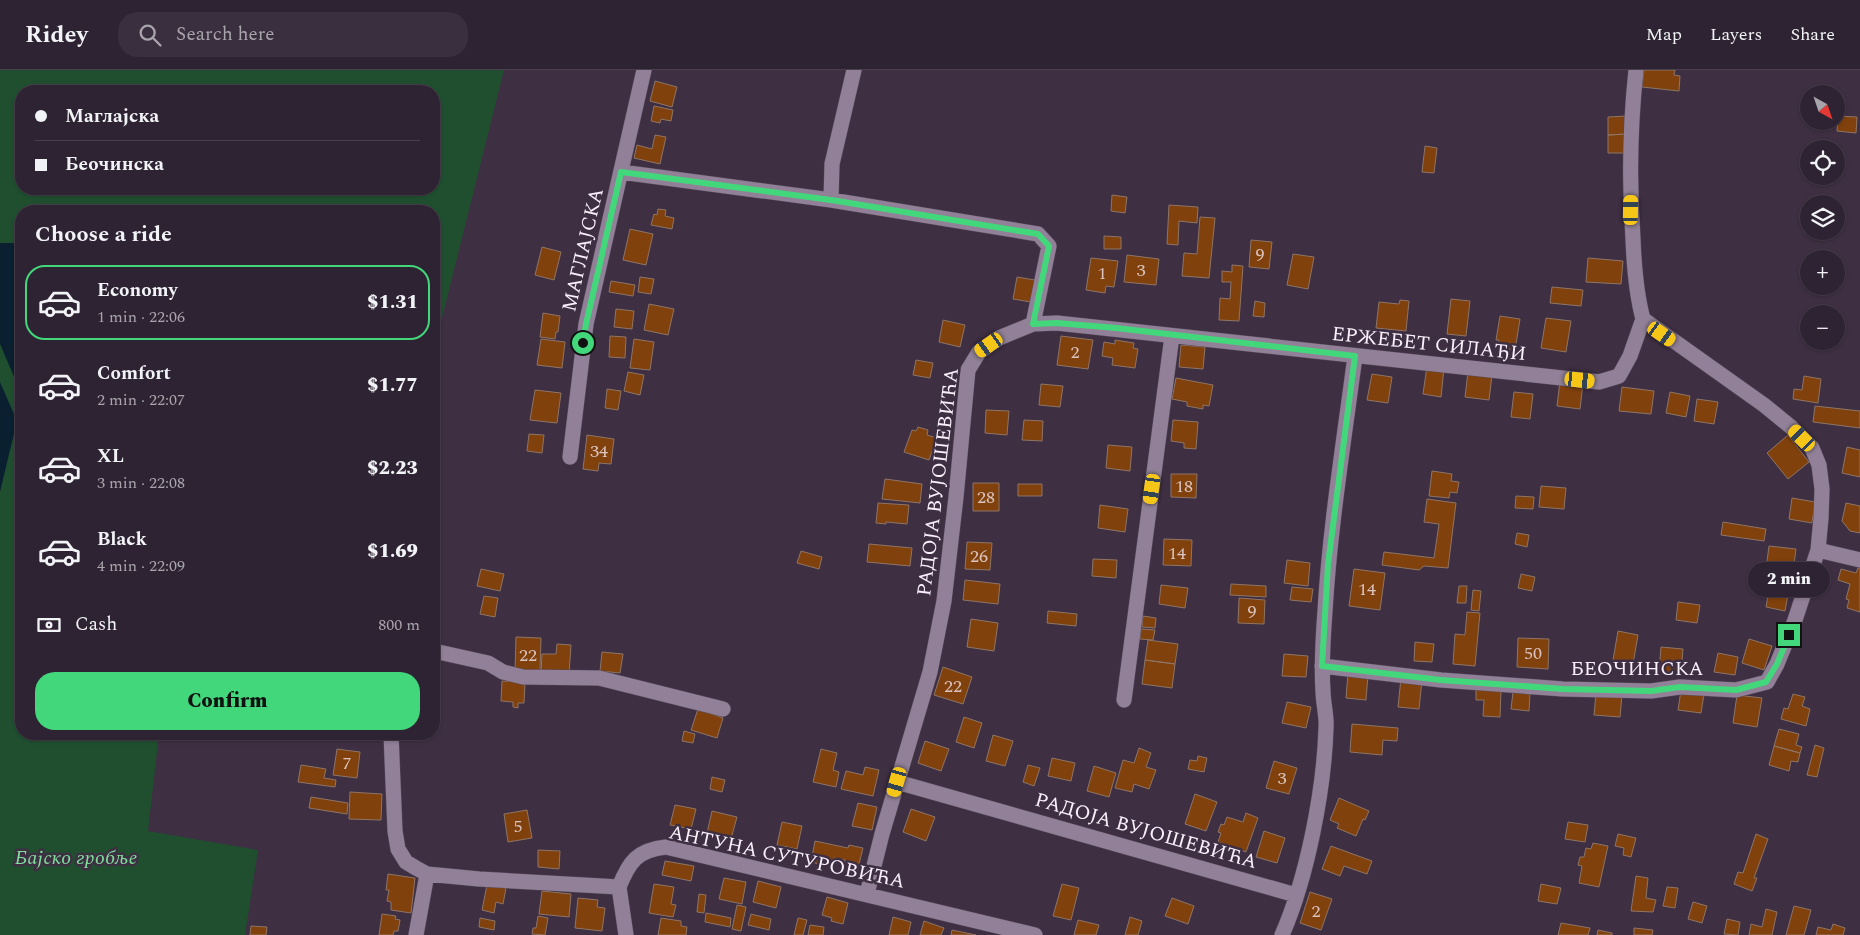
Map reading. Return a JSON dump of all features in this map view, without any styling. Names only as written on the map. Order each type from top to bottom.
[{"type":"street","name":"МАГЛАЈСКА","points":[[570,457],[586,324],[644,70]]},
{"type":"street","points":[[854,70],[832,164],[831,200],[1038,234],[1049,246],[1033,324]]},
{"type":"street","points":[[1636,70],[1632,106],[1631,210],[1639,304],[1643,319]]},
{"type":"street","name":"МАГЛАЈСКА","points":[[621,172],[831,200]]},
{"type":"street","name":"ЕРЖЕБЕТ СИЛАЂИ","points":[[1033,324],[1087,325],[1172,336],[1599,382],[1619,376],[1630,356],[1643,319]]},
{"type":"street","name":"БЕОЧИНСКА","points":[[1322,666],[1441,680],[1563,689],[1651,691],[1680,687],[1736,690],[1766,682],[1777,664],[1795,620],[1818,550],[1822,489],[1820,465],[1812,448],[1791,427],[1764,405],[1643,319]]},
{"type":"street","name":"РАДОЈА ВУЈОШЕВИЋА","points":[[867,894],[897,782],[930,672],[944,601],[968,370],[979,352],[999,338],[1033,324]]},
{"type":"street","points":[[1124,700],[1172,336]]},
{"type":"street","points":[[1282,935],[1296,895],[1315,818],[1324,762],[1326,726],[1322,666],[1328,564],[1355,356]]},
{"type":"street","points":[[1818,550],[1860,560]]},
{"type":"street","points":[[440,652],[488,663],[503,672],[523,677],[599,678],[723,709]]},
{"type":"street","points":[[391,740],[395,831],[398,849],[406,862],[427,874],[619,887],[626,935]]},
{"type":"street","name":"РАДОЈА ВУЈОШЕВИЋА","points":[[897,782],[1296,895]]},
{"type":"street","name":"АНТУНА СУТУРОВИЋА","points":[[619,887],[631,862],[651,848],[666,847],[1035,935]]},
{"type":"street","points":[[416,935],[427,874]]},
{"type":"green space","name":"Бајско гробље","points":[[0,70],[504,70],[440,326],[440,205],[15,205],[15,740],[158,740],[148,831],[258,850],[245,935],[0,935]]},
{"type":"water","points":[[0,243],[15,243],[15,379],[0,344]]},
{"type":"water","points":[[0,382],[15,416],[15,429],[0,492]]},
{"type":"building","points":[[1644,70],[1675,70],[1674,75],[1680,76],[1679,91],[1642,87]]},
{"type":"building","points":[[655,81],[677,87],[672,107],[650,101]]},
{"type":"building","points":[[654,106],[673,110],[671,121],[661,119],[660,123],[651,121]]},
{"type":"building","points":[[1626,116],[1626,134],[1608,135],[1608,117]]},
{"type":"building","points":[[1845,116],[1857,117],[1856,133],[1837,131],[1845,130]]},
{"type":"building","points":[[1626,134],[1626,153],[1608,153],[1608,135]]},
{"type":"building","points":[[655,135],[666,137],[660,164],[634,158],[637,145],[652,149]]},
{"type":"building","points":[[1425,146],[1437,148],[1434,173],[1422,172]]},
{"type":"building","points":[[1112,195],[1127,197],[1125,213],[1111,211]]},
{"type":"building","points":[[1169,205],[1198,207],[1197,223],[1179,221],[1178,245],[1167,244]]},
{"type":"building","points":[[658,209],[666,210],[665,216],[674,218],[672,229],[651,225],[654,214],[657,215]]},
{"type":"building","points":[[1200,217],[1215,218],[1209,278],[1182,276],[1184,253],[1197,254]]},
{"type":"building","points":[[630,229],[653,234],[646,265],[623,260]]},
{"type":"building","points":[[1104,236],[1121,237],[1121,249],[1104,249]]},
{"type":"building","points":[[1251,240],[1272,242],[1269,269],[1249,267]]},
{"type":"building","points":[[542,247],[561,252],[554,280],[535,275]]},
{"type":"building","points":[[1293,254],[1314,257],[1308,289],[1287,285]]},
{"type":"building","points":[[1127,255],[1159,259],[1156,285],[1124,282]]},
{"type":"building","points":[[1091,258],[1118,261],[1114,287],[1106,286],[1105,293],[1086,290]]},
{"type":"building","points":[[1588,258],[1623,261],[1621,284],[1586,282]]},
{"type":"building","points":[[1232,265],[1243,266],[1239,321],[1219,320],[1220,298],[1230,299],[1231,282],[1222,282],[1222,271],[1232,272]]},
{"type":"building","points":[[640,277],[654,279],[651,294],[638,292]]},
{"type":"building","points":[[1017,277],[1035,280],[1031,302],[1013,299]]},
{"type":"building","points":[[611,281],[635,285],[633,296],[609,292]]},
{"type":"building","points":[[1552,287],[1583,290],[1581,306],[1550,303]]},
{"type":"building","points":[[1451,299],[1470,301],[1466,336],[1447,334]]},
{"type":"building","points":[[1400,300],[1409,301],[1406,331],[1376,328],[1379,302],[1399,304]]},
{"type":"building","points":[[1255,301],[1265,303],[1264,317],[1253,316]]},
{"type":"building","points":[[649,304],[674,309],[668,335],[644,330]]},
{"type":"building","points":[[616,309],[634,311],[632,329],[614,327]]},
{"type":"building","points":[[543,313],[560,316],[555,339],[540,337]]},
{"type":"building","points":[[1500,316],[1520,319],[1515,350],[1498,347],[1499,340],[1496,340]]},
{"type":"building","points":[[1546,318],[1571,321],[1566,352],[1541,348]]},
{"type":"building","points":[[943,320],[965,325],[960,347],[939,342]]},
{"type":"building","points":[[610,336],[626,337],[625,358],[609,357]]},
{"type":"building","points":[[1061,336],[1093,340],[1088,369],[1057,365]]},
{"type":"building","points":[[541,339],[565,342],[562,368],[537,365]]},
{"type":"building","points":[[634,339],[654,342],[650,370],[630,368]]},
{"type":"building","points":[[1115,340],[1134,343],[1133,348],[1138,349],[1135,368],[1112,365],[1113,358],[1102,356],[1104,342],[1115,344]]},
{"type":"building","points":[[1181,345],[1205,347],[1203,369],[1179,367]]},
{"type":"building","points":[[916,360],[933,363],[930,378],[913,375]]},
{"type":"building","points":[[1427,366],[1444,368],[1441,397],[1423,394]]},
{"type":"building","points":[[628,372],[644,375],[640,395],[624,391]]},
{"type":"building","points":[[1468,372],[1492,375],[1489,400],[1465,397]]},
{"type":"building","points":[[1372,374],[1392,377],[1388,403],[1367,400]]},
{"type":"building","points":[[1804,376],[1821,379],[1818,403],[1793,399],[1794,389],[1802,390]]},
{"type":"building","points":[[1176,378],[1213,385],[1209,406],[1203,405],[1203,409],[1187,406],[1187,402],[1172,399]]},
{"type":"building","points":[[1560,381],[1583,383],[1580,409],[1557,406]]},
{"type":"building","points":[[1041,384],[1063,386],[1060,407],[1039,405]]},
{"type":"building","points":[[1622,387],[1654,391],[1651,414],[1619,411]]},
{"type":"building","points":[[607,389],[621,391],[618,410],[605,408]]},
{"type":"building","points":[[535,390],[561,393],[557,423],[530,420]]},
{"type":"building","points":[[1514,392],[1533,394],[1530,419],[1511,417]]},
{"type":"building","points":[[1670,392],[1690,396],[1686,417],[1666,413]]},
{"type":"building","points":[[1697,399],[1718,402],[1714,424],[1694,421]]},
{"type":"building","points":[[1815,406],[1860,411],[1860,428],[1813,422]]},
{"type":"building","points":[[986,410],[1009,411],[1007,435],[985,433]]},
{"type":"building","points":[[1024,420],[1043,421],[1042,441],[1022,440]]},
{"type":"building","points":[[1173,420],[1198,422],[1196,449],[1184,448],[1184,443],[1171,441]]},
{"type":"building","points":[[918,427],[928,430],[927,435],[937,438],[929,460],[904,452],[912,430],[916,431]]},
{"type":"building","points":[[529,434],[544,435],[542,453],[527,451]]},
{"type":"building","points":[[587,435],[614,439],[611,464],[599,463],[598,471],[583,469]]},
{"type":"building","points":[[1788,435],[1809,462],[1788,479],[1767,453]]},
{"type":"building","points":[[1108,445],[1132,447],[1130,471],[1106,468]]},
{"type":"building","points":[[1847,447],[1860,450],[1860,477],[1842,473]]},
{"type":"building","points":[[1432,471],[1452,474],[1451,481],[1459,482],[1457,493],[1450,492],[1449,498],[1429,496]]},
{"type":"building","points":[[1171,474],[1197,474],[1196,498],[1171,497]]},
{"type":"building","points":[[885,479],[922,484],[920,503],[882,499]]},
{"type":"building","points":[[973,483],[999,483],[999,511],[973,511]]},
{"type":"building","points":[[1018,484],[1042,484],[1042,496],[1018,496]]},
{"type":"building","points":[[1541,486],[1566,488],[1564,509],[1539,507]]},
{"type":"building","points":[[1516,496],[1534,497],[1533,509],[1515,508]]},
{"type":"building","points":[[1792,498],[1815,502],[1812,523],[1789,519]]},
{"type":"building","points":[[1427,499],[1456,503],[1448,568],[1424,566],[1419,570],[1382,565],[1384,552],[1434,558],[1439,524],[1424,522]]},
{"type":"building","points":[[878,503],[909,505],[907,524],[876,523]]},
{"type":"building","points":[[1846,503],[1860,506],[1860,533],[1850,531],[1842,521]]},
{"type":"building","points":[[1100,505],[1128,509],[1125,532],[1098,528]]},
{"type":"building","points":[[1723,522],[1766,529],[1764,541],[1721,535]]},
{"type":"building","points":[[1517,533],[1529,535],[1527,547],[1515,544]]},
{"type":"building","points":[[1164,539],[1192,540],[1191,566],[1163,565]]},
{"type":"building","points":[[967,542],[992,543],[990,570],[965,569]]},
{"type":"building","points":[[869,544],[912,548],[910,566],[867,562]]},
{"type":"building","points":[[1769,546],[1796,549],[1793,572],[1766,569]]},
{"type":"building","points":[[801,551],[822,557],[819,569],[797,563]]},
{"type":"building","points":[[1093,559],[1117,560],[1116,578],[1092,576]]},
{"type":"building","points":[[1287,560],[1310,563],[1308,586],[1284,583]]},
{"type":"building","points":[[1858,568],[1860,569],[1860,612],[1847,608],[1849,600],[1846,599],[1850,584],[1838,580],[1841,569],[1856,573]]},
{"type":"building","points":[[481,569],[504,574],[500,591],[477,586]]},
{"type":"building","points":[[1354,569],[1385,573],[1380,610],[1349,606]]},
{"type":"building","points":[[1521,574],[1535,577],[1532,591],[1518,588]]},
{"type":"building","points":[[965,580],[1000,584],[998,604],[963,600]]},
{"type":"building","points":[[1231,584],[1266,586],[1266,597],[1230,595]]},
{"type":"building","points":[[1161,585],[1188,588],[1185,608],[1159,604]]},
{"type":"building","points":[[1770,585],[1789,589],[1785,611],[1766,607]]},
{"type":"building","points":[[1459,586],[1467,586],[1466,603],[1457,603]]},
{"type":"building","points":[[1292,587],[1313,589],[1311,602],[1290,600]]},
{"type":"building","points":[[1473,590],[1481,591],[1479,611],[1471,610]]},
{"type":"building","points":[[484,596],[498,598],[495,617],[480,614]]},
{"type":"building","points":[[1239,598],[1265,600],[1264,624],[1238,623]]},
{"type":"building","points":[[1678,602],[1700,605],[1697,623],[1676,620]]},
{"type":"building","points":[[1048,611],[1077,614],[1076,626],[1047,623]]},
{"type":"building","points":[[1467,612],[1480,613],[1475,666],[1453,664],[1455,634],[1465,635]]},
{"type":"building","points":[[1143,616],[1156,618],[1155,628],[1142,627]]},
{"type":"building","points":[[971,619],[998,623],[994,651],[967,647]]},
{"type":"building","points":[[1141,629],[1155,630],[1153,640],[1140,639]]},
{"type":"building","points":[[1618,631],[1638,635],[1633,664],[1613,660]]},
{"type":"building","points":[[516,637],[541,638],[540,672],[515,671]]},
{"type":"building","points":[[1518,638],[1549,639],[1548,669],[1517,667]]},
{"type":"building","points":[[1749,639],[1772,646],[1764,670],[1742,663]]},
{"type":"building","points":[[1148,640],[1178,644],[1175,664],[1145,660]]},
{"type":"building","points":[[1415,642],[1434,644],[1432,662],[1414,661]]},
{"type":"building","points":[[557,644],[571,645],[569,674],[541,673],[542,654],[556,654]]},
{"type":"building","points":[[1661,647],[1683,649],[1681,674],[1659,672]]},
{"type":"building","points":[[602,652],[623,654],[620,673],[600,671]]},
{"type":"building","points":[[1718,653],[1738,657],[1735,675],[1714,672]]},
{"type":"building","points":[[1284,654],[1308,656],[1306,677],[1282,676]]},
{"type":"building","points":[[1145,660],[1175,664],[1172,688],[1142,684]]},
{"type":"building","points":[[943,667],[972,677],[963,704],[934,695]]},
{"type":"building","points":[[1348,673],[1368,675],[1366,700],[1346,698]]},
{"type":"building","points":[[1401,678],[1422,680],[1419,709],[1398,707]]},
{"type":"building","points":[[502,681],[525,682],[524,703],[518,703],[518,708],[513,707],[513,702],[501,701]]},
{"type":"building","points":[[1476,689],[1501,691],[1500,717],[1483,716],[1484,700],[1476,700]]},
{"type":"building","points":[[1681,690],[1704,694],[1701,713],[1678,710]]},
{"type":"building","points":[[1513,692],[1530,694],[1529,711],[1511,709]]},
{"type":"building","points":[[1596,693],[1622,695],[1620,717],[1594,715]]},
{"type":"building","points":[[1793,694],[1805,697],[1802,706],[1810,709],[1806,726],[1781,719],[1784,708],[1788,709]]},
{"type":"building","points":[[1737,695],[1762,698],[1757,727],[1733,723]]},
{"type":"building","points":[[1287,702],[1311,707],[1306,728],[1282,723]]},
{"type":"building","points":[[698,709],[723,718],[717,738],[691,730]]},
{"type":"building","points":[[964,717],[982,723],[974,748],[956,742]]},
{"type":"building","points":[[1352,724],[1398,728],[1397,741],[1383,740],[1382,755],[1350,752]]},
{"type":"building","points":[[1779,729],[1799,734],[1796,745],[1802,747],[1800,753],[1774,746]]},
{"type":"building","points":[[684,731],[695,734],[693,743],[682,741]]},
{"type":"building","points":[[993,735],[1013,741],[1005,766],[986,761]]},
{"type":"building","points":[[925,741],[949,749],[941,771],[918,763]]},
{"type":"building","points":[[1815,745],[1824,748],[1817,777],[1807,775]]},
{"type":"building","points":[[1774,746],[1800,753],[1798,762],[1791,761],[1789,771],[1769,765]]},
{"type":"building","points":[[1139,748],[1151,753],[1146,767],[1156,770],[1149,789],[1134,784],[1132,792],[1115,788],[1123,760],[1134,763]]},
{"type":"building","points":[[337,749],[360,752],[357,778],[333,775]]},
{"type":"building","points":[[821,749],[837,753],[833,770],[839,772],[836,787],[813,782]]},
{"type":"building","points":[[1198,756],[1207,758],[1204,772],[1188,769],[1190,760],[1197,761]]},
{"type":"building","points":[[1052,758],[1075,763],[1071,781],[1048,776]]},
{"type":"building","points":[[1274,761],[1297,768],[1289,794],[1266,788]]},
{"type":"building","points":[[301,765],[326,769],[324,778],[336,780],[335,787],[298,782]]},
{"type":"building","points":[[1028,765],[1040,768],[1034,786],[1023,782]]},
{"type":"building","points":[[1094,766],[1116,773],[1109,797],[1087,791]]},
{"type":"building","points":[[865,767],[879,770],[873,796],[841,789],[846,771],[863,775]]},
{"type":"building","points":[[712,777],[725,780],[722,792],[710,789]]},
{"type":"building","points":[[350,792],[382,794],[381,820],[349,819]]},
{"type":"building","points":[[1195,794],[1217,802],[1206,831],[1185,824]]},
{"type":"building","points":[[311,797],[348,803],[347,814],[309,808]]},
{"type":"building","points":[[1339,798],[1369,811],[1365,820],[1363,819],[1356,836],[1337,828],[1339,824],[1330,820]]},
{"type":"building","points":[[858,803],[877,807],[872,830],[852,826]]},
{"type":"building","points":[[675,805],[696,809],[691,829],[670,825]]},
{"type":"building","points":[[911,809],[935,817],[926,841],[903,832]]},
{"type":"building","points":[[527,810],[532,838],[508,842],[504,814]]},
{"type":"building","points":[[712,811],[737,817],[731,839],[707,833]]},
{"type":"building","points":[[1246,813],[1258,818],[1246,852],[1218,842],[1221,833],[1218,832],[1221,824],[1224,825],[1227,817],[1243,822]]},
{"type":"building","points":[[782,822],[802,826],[797,849],[777,845]]},
{"type":"building","points":[[1568,822],[1588,825],[1585,842],[1565,839]]},
{"type":"building","points":[[1264,831],[1285,838],[1277,863],[1256,857]]},
{"type":"building","points":[[1618,834],[1636,838],[1631,857],[1623,855],[1624,848],[1615,846]]},
{"type":"building","points":[[1756,834],[1768,839],[1754,878],[1757,878],[1752,891],[1734,884],[1738,872],[1743,873]]},
{"type":"building","points":[[815,841],[848,848],[849,845],[863,848],[857,872],[843,869],[845,860],[834,858],[832,867],[811,862]]},
{"type":"building","points":[[1593,843],[1608,846],[1599,887],[1579,883],[1582,866],[1578,865],[1580,857],[1584,857],[1586,848],[1591,849]]},
{"type":"building","points":[[1331,846],[1372,861],[1367,874],[1344,866],[1340,876],[1322,869]]},
{"type":"building","points":[[538,850],[560,851],[559,869],[538,867]]},
{"type":"building","points":[[665,861],[694,866],[691,881],[662,875]]},
{"type":"building","points":[[388,874],[415,878],[411,913],[391,910],[391,902],[387,901],[389,890],[386,890]]},
{"type":"building","points":[[1636,876],[1648,878],[1646,898],[1656,900],[1653,912],[1631,911]]},
{"type":"building","points":[[724,878],[746,882],[742,904],[719,899]]},
{"type":"building","points":[[758,881],[781,887],[776,908],[753,902]]},
{"type":"building","points":[[654,884],[674,887],[671,904],[676,905],[673,917],[649,913]]},
{"type":"building","points":[[1062,884],[1079,888],[1071,920],[1053,916]]},
{"type":"building","points":[[1541,884],[1561,888],[1557,904],[1538,901]]},
{"type":"building","points":[[487,885],[506,888],[503,904],[496,902],[494,913],[482,910]]},
{"type":"building","points":[[1667,887],[1678,888],[1675,908],[1663,906]]},
{"type":"building","points":[[542,891],[571,894],[569,917],[539,914]]},
{"type":"building","points":[[1310,892],[1332,899],[1321,930],[1300,923]]},
{"type":"building","points":[[699,894],[706,895],[704,913],[697,912]]},
{"type":"building","points":[[827,897],[848,903],[843,924],[831,921],[832,918],[822,915]]},
{"type":"building","points":[[578,898],[598,900],[597,907],[605,908],[602,931],[575,928]]},
{"type":"building","points":[[1172,898],[1194,906],[1188,924],[1165,916]]},
{"type":"building","points":[[1693,902],[1707,906],[1702,923],[1688,919]]},
{"type":"building","points":[[737,905],[746,907],[741,931],[732,929]]},
{"type":"building","points":[[1794,906],[1811,910],[1804,935],[1786,935]]},
{"type":"building","points":[[1766,909],[1777,912],[1772,935],[1749,935],[1751,924],[1762,927]]},
{"type":"building","points":[[706,913],[731,918],[730,927],[705,922]]},
{"type":"building","points":[[382,914],[396,916],[395,919],[400,920],[398,931],[394,931],[393,935],[379,935]]},
{"type":"building","points":[[751,914],[771,919],[769,930],[748,925]]},
{"type":"building","points":[[538,916],[548,918],[545,935],[532,934],[533,928],[536,928]]},
{"type":"building","points":[[893,917],[911,922],[908,935],[889,935]]},
{"type":"building","points":[[1130,917],[1142,921],[1138,935],[1125,935]]},
{"type":"building","points":[[480,918],[495,921],[494,930],[479,927]]},
{"type":"building","points":[[661,918],[681,921],[681,926],[687,927],[686,935],[658,935]]},
{"type":"building","points":[[798,918],[807,920],[803,935],[794,935]]},
{"type":"building","points":[[1727,919],[1740,922],[1738,935],[1724,934]]},
{"type":"building","points":[[1078,920],[1099,925],[1096,935],[1074,935]]},
{"type":"building","points":[[924,921],[944,928],[941,935],[920,935]]},
{"type":"building","points":[[1561,923],[1590,928],[1588,935],[1558,935]]},
{"type":"building","points":[[1833,924],[1845,928],[1843,935],[1816,935],[1818,927],[1831,930]]},
{"type":"building","points":[[810,925],[824,927],[823,935],[808,935]]},
{"type":"building","points":[[251,926],[267,927],[266,935],[250,935]]},
{"type":"building","points":[[1634,928],[1653,930],[1652,935],[1634,935]]},
{"type":"building","points":[[952,930],[976,935],[951,935]]},
{"type":"building","points":[[1598,930],[1612,933],[1612,935],[1597,935]]},
{"type":"route","points":[[583,343],[621,172],[831,200],[1038,234],[1049,246],[1033,324],[1057,323],[1116,328],[1355,356],[1328,564],[1322,666],[1441,680],[1563,689],[1651,691],[1680,687],[1736,690],[1766,682],[1777,664],[1789,635]]}]
